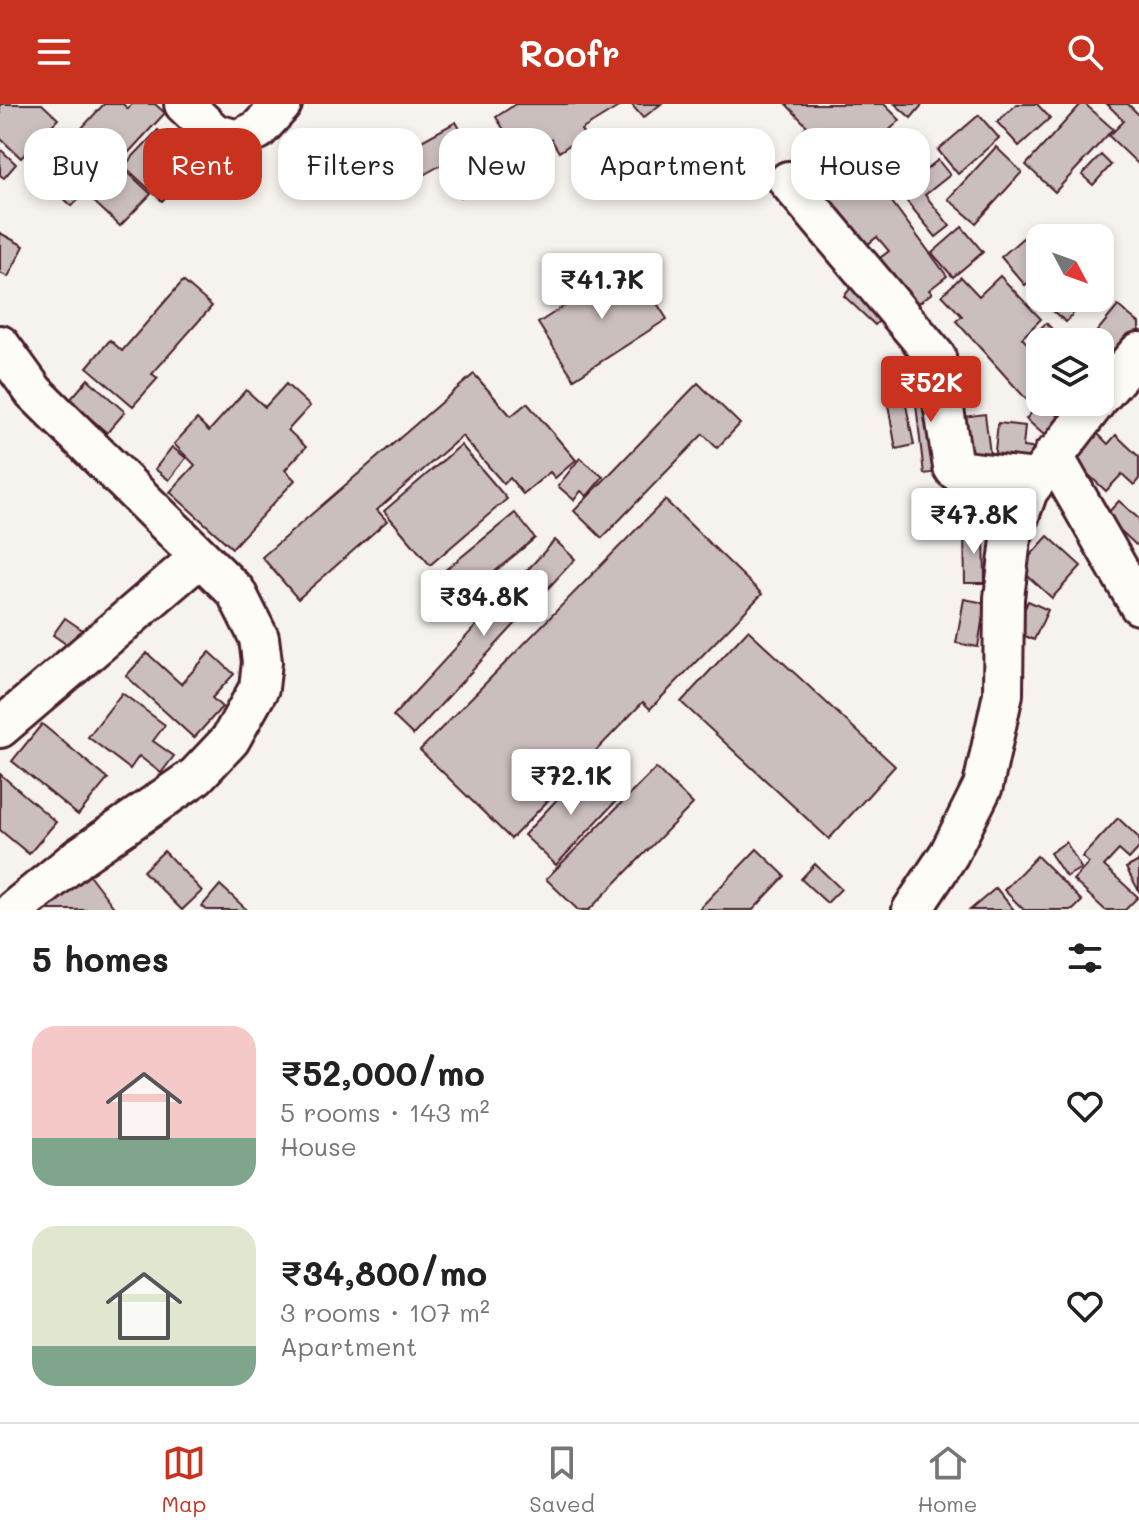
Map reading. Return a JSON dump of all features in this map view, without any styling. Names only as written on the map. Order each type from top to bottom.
[{"type":"street","points":[[184,104],[214,133],[237,140],[258,130],[282,104]]},
{"type":"street","points":[[788,181],[936,357],[955,470],[1045,467]]},
{"type":"street","points":[[0,345],[34,392],[236,592],[259,638],[262,662],[259,688],[230,740],[196,776],[79,857],[14,910]]},
{"type":"street","points":[[1114,381],[1139,352]]},
{"type":"street","points":[[912,910],[949,854],[983,786],[1003,694],[1004,598],[1011,539],[1028,491],[1085,416]]},
{"type":"street","points":[[1045,467],[1139,605]]},
{"type":"street","points":[[0,728],[200,557]]},
{"type":"building","points":[[0,104],[42,104],[58,119],[49,128],[24,128],[24,155],[21,158],[0,138]]},
{"type":"building","points":[[104,104],[123,104],[128,109],[132,104],[155,104],[165,113],[151,128],[143,128],[143,137],[127,154],[127,128],[82,128]]},
{"type":"building","points":[[516,104],[620,106],[584,128],[571,128],[571,144],[559,152],[555,146],[555,128],[503,128],[496,117]]},
{"type":"building","points":[[631,104],[661,104],[643,118]]},
{"type":"building","points":[[786,104],[884,104],[900,120],[892,128],[805,128],[807,126]]},
{"type":"building","points":[[895,104],[921,104],[922,105],[911,118]]},
{"type":"building","points":[[1017,104],[1037,104],[1050,118],[1019,146],[997,122]]},
{"type":"building","points":[[1081,104],[1085,104],[1113,129],[1055,192],[1026,165]]},
{"type":"building","points":[[1107,104],[1128,104],[1139,115],[1139,165],[1109,136],[1124,121]]},
{"type":"building","points":[[979,115],[999,138],[958,174],[938,150]]},
{"type":"building","points":[[456,122],[459,128],[445,128]]},
{"type":"building","points":[[439,131],[439,166],[423,175],[423,140]]},
{"type":"building","points":[[143,146],[143,184],[127,169],[127,163]]},
{"type":"building","points":[[996,147],[1022,172],[976,223],[948,199]]},
{"type":"building","points":[[0,149],[16,164],[4,178],[0,175]]},
{"type":"building","points":[[1101,155],[1111,165],[1093,185],[1082,175]]},
{"type":"building","points":[[938,160],[950,175],[930,191],[930,167]]},
{"type":"building","points":[[127,172],[143,187],[145,200],[120,226],[92,200],[127,200]]},
{"type":"building","points":[[818,200],[894,200],[892,202],[947,276],[929,290],[932,293],[908,311],[872,264],[889,251],[877,237],[858,252]]},
{"type":"building","points":[[906,200],[929,200],[950,226],[936,237]]},
{"type":"building","points":[[962,227],[983,252],[953,277],[932,253]]},
{"type":"building","points":[[0,233],[24,246],[8,277],[0,273]]},
{"type":"building","points":[[1024,237],[1026,284],[1025,285],[1001,257]]},
{"type":"building","points":[[631,263],[667,319],[574,379],[538,323]]},
{"type":"building","points":[[582,270],[593,282],[575,298],[565,285]]},
{"type":"building","points":[[1000,276],[1026,303],[1026,312],[1034,312],[1041,319],[1032,328],[1026,328],[1022,338],[1026,342],[1026,399],[956,321],[962,316],[942,295],[961,277],[979,296]]},
{"type":"building","points":[[183,281],[212,306],[152,374],[158,378],[133,406],[87,367],[110,340],[122,351]]},
{"type":"building","points":[[856,282],[888,311],[875,325],[844,296]]},
{"type":"building","points":[[1118,306],[1139,323],[1139,334],[1114,359],[1114,328],[1100,328]]},
{"type":"building","points":[[1054,312],[1074,312],[1066,322]]},
{"type":"building","points":[[474,374],[511,416],[527,403],[576,460],[555,478],[550,472],[523,494],[510,478],[504,484],[462,436],[377,510],[387,521],[298,599],[262,557]]},
{"type":"building","points":[[937,374],[948,471],[924,474],[913,378]]},
{"type":"building","points":[[88,379],[125,412],[107,433],[70,400]]},
{"type":"building","points":[[698,383],[740,424],[717,448],[703,434],[602,538],[574,511]]},
{"type":"building","points":[[286,384],[310,406],[288,430],[306,447],[285,470],[295,480],[232,548],[170,492],[195,465],[174,444],[197,419],[209,431],[246,390],[265,407]]},
{"type":"building","points":[[904,395],[914,445],[896,449],[887,399]]},
{"type":"building","points":[[985,414],[991,462],[961,466],[955,418]]},
{"type":"building","points":[[1029,416],[1059,416],[1070,425],[1053,443],[1026,419]]},
{"type":"building","points":[[998,423],[1025,426],[1023,447],[1040,449],[1037,473],[993,469]]},
{"type":"building","points":[[1091,427],[1108,444],[1116,435],[1139,457],[1139,479],[1134,485],[1122,474],[1106,491],[1066,454]]},
{"type":"building","points":[[461,445],[507,499],[430,565],[384,511]]},
{"type":"building","points":[[172,447],[186,458],[169,480],[155,469]]},
{"type":"building","points":[[580,458],[603,477],[587,496],[581,491],[574,500],[558,486]]},
{"type":"building","points":[[665,500],[762,594],[650,709],[643,702],[511,839],[420,750]]},
{"type":"building","points":[[1119,501],[1139,519],[1139,543],[1136,545],[1105,516]]},
{"type":"building","points":[[515,513],[535,538],[448,611],[430,589],[435,585],[432,581]]},
{"type":"building","points":[[964,530],[984,530],[985,583],[965,583]]},
{"type":"building","points":[[1048,536],[1081,566],[1052,598],[1019,568]]},
{"type":"building","points":[[555,540],[575,559],[413,735],[393,716]]},
{"type":"building","points":[[964,599],[985,603],[978,647],[956,643]]},
{"type":"building","points":[[1028,601],[1048,610],[1034,640],[1015,632]]},
{"type":"building","points":[[65,618],[84,631],[72,648],[53,635]]},
{"type":"building","points":[[748,630],[895,766],[829,839],[681,702]]},
{"type":"building","points":[[210,652],[234,674],[212,698],[222,707],[194,738],[126,676],[147,653],[181,684]]},
{"type":"building","points":[[122,693],[165,725],[153,741],[174,756],[161,773],[139,756],[130,769],[88,737]]},
{"type":"building","points":[[42,724],[108,779],[78,815],[12,761]]},
{"type":"building","points":[[656,768],[693,804],[589,910],[578,910],[546,879]]},
{"type":"building","points":[[585,769],[617,800],[556,865],[524,835]]},
{"type":"building","points":[[0,774],[56,822],[29,854],[0,830]]},
{"type":"building","points":[[1118,818],[1139,838],[1139,848],[1129,859],[1119,850],[1104,866],[1138,897],[1125,910],[1105,910],[1073,880],[1089,863],[1082,857]]},
{"type":"building","points":[[1066,842],[1081,868],[1066,877],[1050,853]]},
{"type":"building","points":[[757,849],[785,876],[753,910],[698,910]]},
{"type":"building","points":[[164,851],[202,891],[182,910],[143,871]]},
{"type":"building","points":[[1037,856],[1082,901],[1073,910],[1024,910],[1004,890]]},
{"type":"building","points":[[1139,861],[1139,891],[1126,868]]},
{"type":"building","points":[[815,864],[841,889],[827,903],[801,879]]},
{"type":"building","points":[[87,872],[116,910],[41,910]]},
{"type":"building","points":[[220,885],[246,909],[207,910],[202,906]]},
{"type":"building","points":[[996,888],[1014,910],[970,910]]}]
